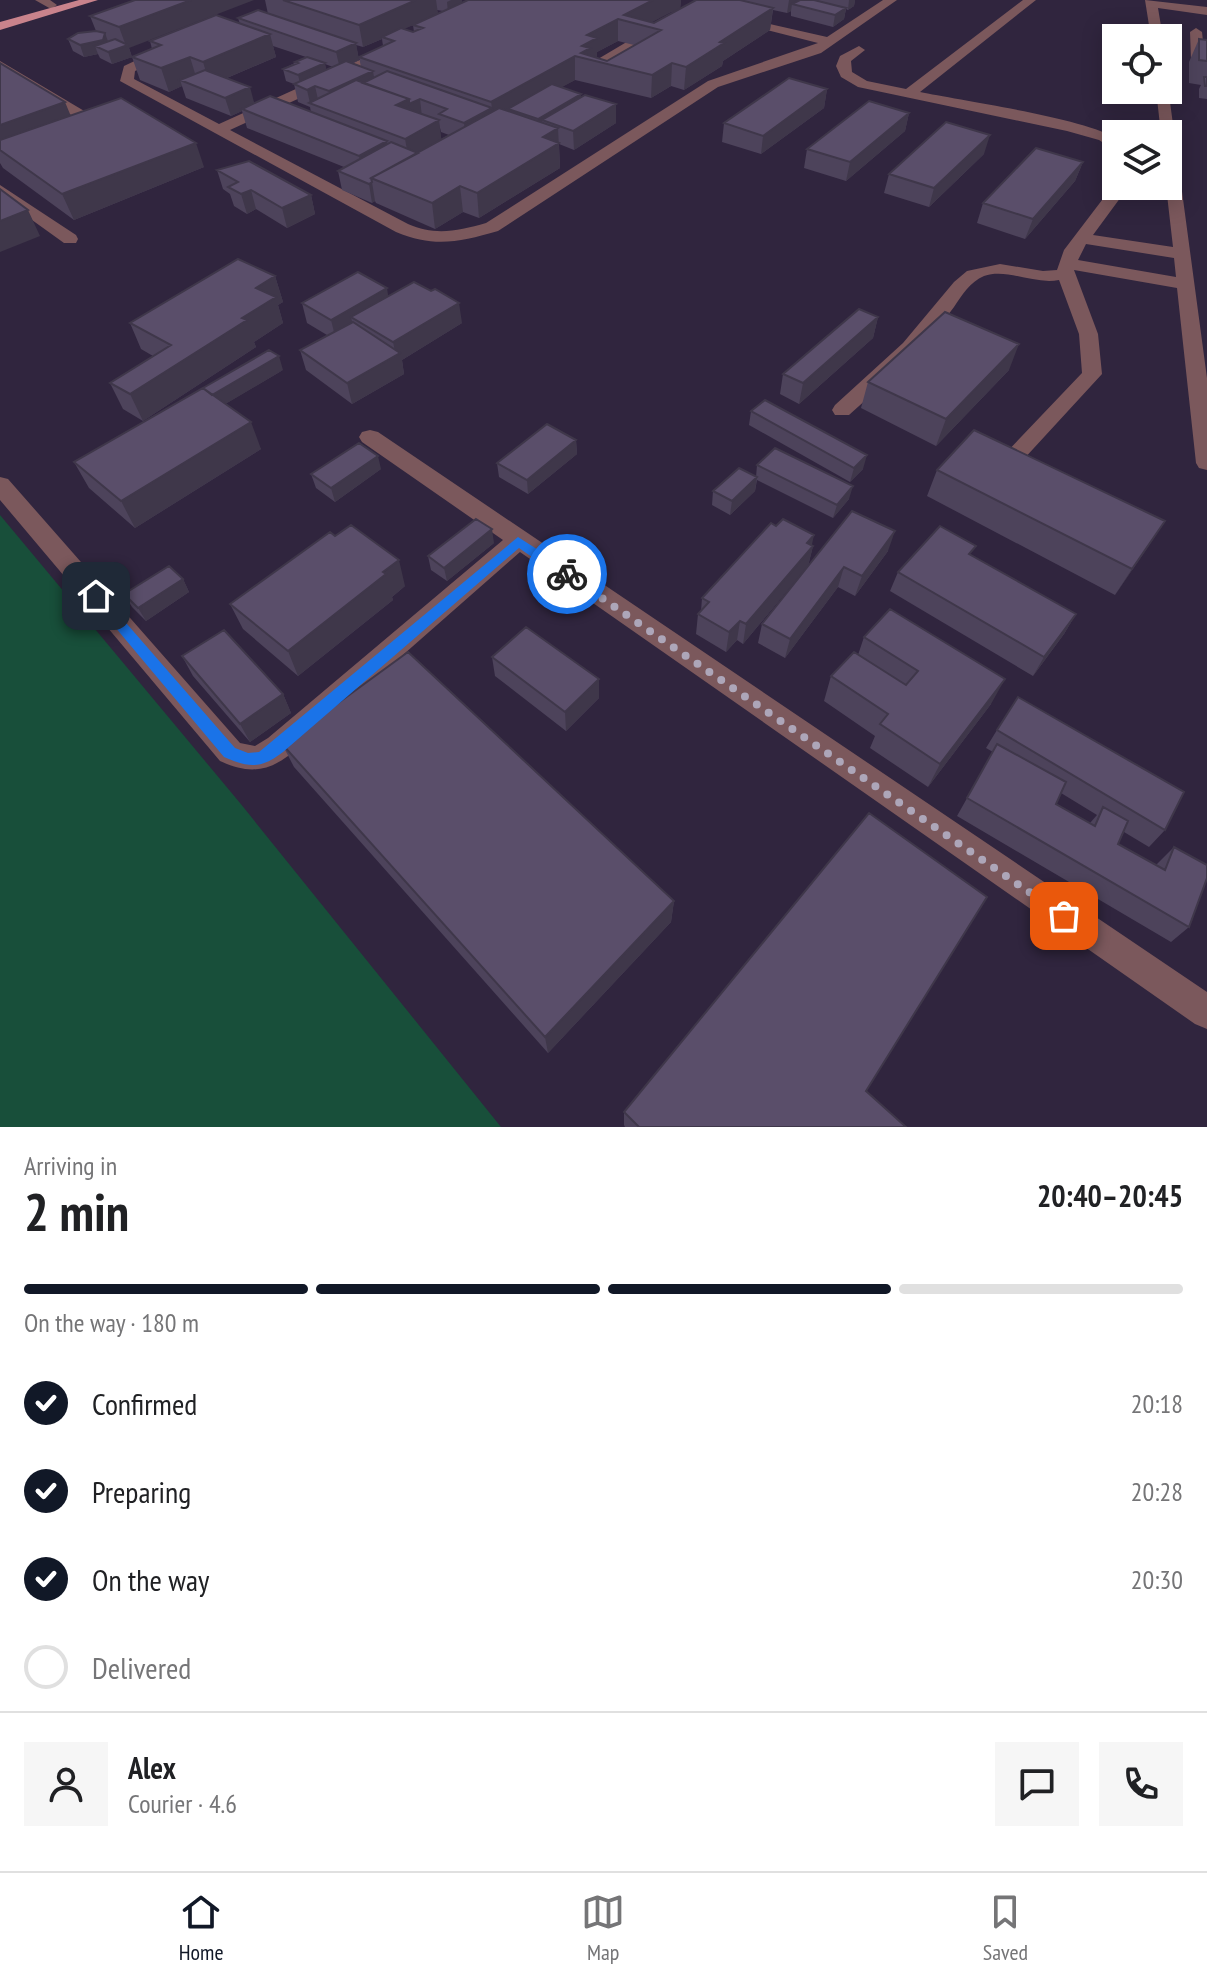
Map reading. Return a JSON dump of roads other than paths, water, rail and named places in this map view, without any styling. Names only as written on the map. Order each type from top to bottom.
[{"type":"main road","points":[[0,23],[46,2],[68,0]]},
{"type":"main road","points":[[0,23],[92,0]]},
{"type":"street","points":[[179,47],[137,63],[129,69],[127,81],[402,228],[423,237],[456,237],[492,227],[713,84],[816,50],[891,0]]},
{"type":"street","points":[[908,94],[1030,0]]},
{"type":"street","points":[[1155,24],[1152,2],[1207,11]]},
{"type":"street","points":[[728,16],[830,42]]},
{"type":"street","points":[[1196,32],[1198,60]]},
{"type":"street","points":[[605,59],[630,44]]},
{"type":"street","points":[[219,130],[400,47]]},
{"type":"street","points":[[859,50],[845,59],[843,66],[846,74],[863,84],[1102,136]]},
{"type":"street","points":[[0,65],[86,118],[88,127],[83,132],[59,142]]},
{"type":"street","points":[[1165,104],[1207,463]]},
{"type":"street","points":[[0,190],[70,239]]},
{"type":"street","points":[[842,410],[927,332],[965,278],[999,267],[1055,276],[1066,268],[1082,238],[1110,200]]},
{"type":"street","points":[[1082,238],[1182,254]]},
{"type":"street","points":[[1066,268],[1186,284]]},
{"type":"street","points":[[1014,456],[1092,374],[1092,344],[1066,268]]},
{"type":"street","points":[[370,437],[1207,1012]]},
{"type":"street","points":[[0,485],[230,752],[247,760],[262,759],[278,747],[518,541]]}]
